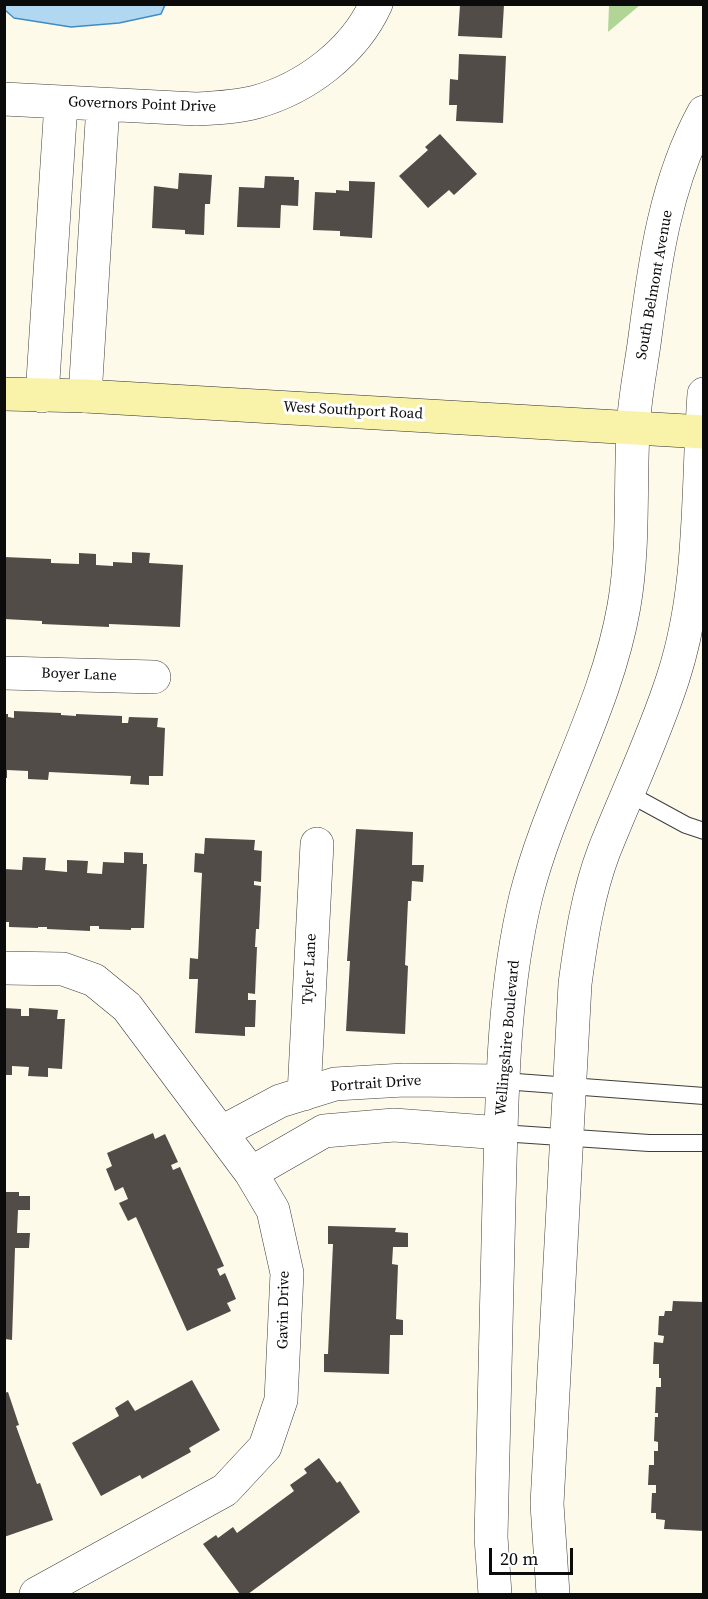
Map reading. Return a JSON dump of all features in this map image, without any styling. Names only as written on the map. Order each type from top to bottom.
[{"type":"main road","name":"West Southport Road","points":[[4,394],[85,396],[703,431]]},
{"type":"street","name":"Governors Point Drive","points":[[4,99],[103,105],[222,108],[256,102],[314,76],[338,56],[361,31],[376,4]]},
{"type":"street","points":[[42,396],[61,103]]},
{"type":"street","points":[[85,396],[103,105]]},
{"type":"street","name":"South Belmont Avenue","points":[[633,428],[652,282],[662,225],[678,170],[704,112]]},
{"type":"street","points":[[553,1594],[547,1504],[575,984],[581,940],[604,852],[629,794],[673,677],[686,631],[697,554],[704,394]]},
{"type":"street","name":"Wellingshire Boulevard","points":[[495,1594],[491,1537],[501,1133],[511,974],[526,895],[541,848],[602,692],[624,606],[631,558],[633,428]]},
{"type":"street","name":"Boyer Lane","points":[[4,673],[154,677]]},
{"type":"street","name":"Tyler Lane","points":[[304,1094],[317,844]]},
{"type":"street","name":"Gavin Drive","points":[[4,968],[63,969],[94,980],[127,1007],[251,1173],[273,1210],[287,1273],[281,1400],[266,1447],[225,1490],[36,1594]]},
{"type":"street","name":"Portrait Drive","points":[[222,1132],[280,1101],[335,1084],[404,1080],[503,1081]]},
{"type":"street","points":[[251,1173],[324,1131],[394,1125],[501,1133]]},
{"type":"lane","points":[[629,794],[686,825],[704,831]]},
{"type":"lane","points":[[503,1081],[704,1096]]},
{"type":"lane","points":[[501,1133],[649,1143],[704,1143]]},
{"type":"green space","points":[[609,4],[640,5],[608,32]]},
{"type":"water","points":[[5,4],[165,5],[161,14],[119,23],[71,27],[14,18],[5,10]]},
{"type":"building","points":[[460,5],[504,5],[502,38],[458,36]]},
{"type":"building","points":[[459,54],[506,56],[503,123],[456,121],[457,105],[449,105],[450,79],[458,80]]},
{"type":"building","points":[[440,134],[477,174],[454,195],[449,190],[428,208],[399,176],[428,150],[425,147]]},
{"type":"building","points":[[179,173],[212,175],[210,204],[205,204],[204,235],[185,234],[185,230],[152,228],[154,186],[178,189]]},
{"type":"building","points":[[265,176],[294,177],[294,180],[299,180],[298,206],[281,205],[280,228],[237,227],[239,187],[264,188]]},
{"type":"building","points":[[349,181],[375,182],[372,238],[340,236],[340,231],[313,230],[315,192],[349,191]]},
{"type":"building","points":[[132,552],[150,553],[149,563],[183,565],[180,627],[42,624],[42,621],[4,619],[4,557],[51,559],[51,563],[79,564],[79,553],[96,554],[96,565],[113,566],[113,562],[132,563]]},
{"type":"building","points":[[14,711],[76,716],[76,714],[122,716],[122,723],[128,723],[129,717],[158,718],[157,727],[165,728],[163,776],[149,776],[149,785],[130,784],[131,776],[49,772],[48,780],[28,779],[28,771],[7,770],[7,778],[4,778],[4,714],[14,718]]},
{"type":"building","points":[[356,829],[413,832],[412,865],[424,865],[423,882],[412,881],[411,901],[408,901],[405,1034],[346,1031],[350,961],[347,961]]},
{"type":"building","points":[[205,838],[255,840],[254,850],[262,851],[261,882],[254,881],[254,885],[261,886],[259,929],[256,929],[255,947],[257,947],[255,994],[248,993],[248,1000],[256,1000],[255,1027],[245,1027],[245,1036],[195,1033],[198,979],[189,979],[190,958],[198,959],[202,873],[194,872],[195,853],[204,854]]},
{"type":"building","points":[[124,852],[143,853],[143,864],[147,864],[144,928],[99,929],[99,926],[90,926],[90,931],[47,929],[47,927],[9,927],[9,922],[4,922],[4,869],[22,870],[23,857],[46,858],[45,870],[67,872],[67,860],[88,861],[87,873],[102,874],[103,862],[124,863]]},
{"type":"building","points":[[4,1008],[21,1009],[21,1016],[29,1016],[29,1008],[58,1010],[57,1019],[65,1019],[62,1069],[48,1068],[48,1077],[28,1076],[29,1067],[12,1066],[12,1075],[4,1075]]},
{"type":"building","points":[[153,1133],[155,1139],[165,1134],[178,1162],[171,1165],[173,1170],[180,1167],[224,1266],[217,1269],[220,1276],[225,1273],[236,1299],[227,1303],[231,1311],[187,1331],[136,1217],[128,1221],[119,1203],[128,1199],[123,1187],[115,1191],[106,1169],[112,1166],[107,1153]]},
{"type":"building","points":[[5,1192],[19,1192],[19,1196],[30,1196],[30,1210],[18,1210],[17,1233],[30,1233],[29,1248],[15,1248],[12,1340],[5,1339]]},
{"type":"building","points":[[328,1226],[396,1228],[395,1232],[408,1233],[408,1247],[393,1247],[392,1264],[398,1265],[396,1319],[403,1320],[403,1335],[390,1335],[389,1374],[324,1372],[324,1354],[328,1354],[333,1244],[328,1244]]},
{"type":"building","points":[[673,1301],[704,1302],[704,1531],[664,1529],[665,1520],[656,1519],[656,1513],[651,1513],[652,1493],[656,1493],[656,1485],[648,1485],[649,1465],[654,1465],[654,1451],[658,1451],[658,1442],[654,1441],[655,1417],[658,1417],[658,1413],[655,1413],[656,1387],[661,1387],[659,1364],[653,1364],[654,1342],[663,1343],[664,1336],[658,1335],[659,1316],[664,1316],[665,1311],[672,1311]]},
{"type":"building","points":[[192,1380],[220,1430],[189,1448],[191,1452],[142,1479],[140,1475],[101,1496],[72,1443],[119,1416],[115,1408],[128,1400],[135,1411]]},
{"type":"building","points":[[8,1392],[19,1425],[16,1426],[53,1520],[4,1537],[4,1393]]},
{"type":"building","points":[[319,1458],[337,1483],[340,1481],[360,1512],[248,1594],[240,1594],[203,1544],[216,1535],[218,1538],[233,1527],[237,1533],[294,1491],[290,1485],[307,1473],[304,1469]]}]
